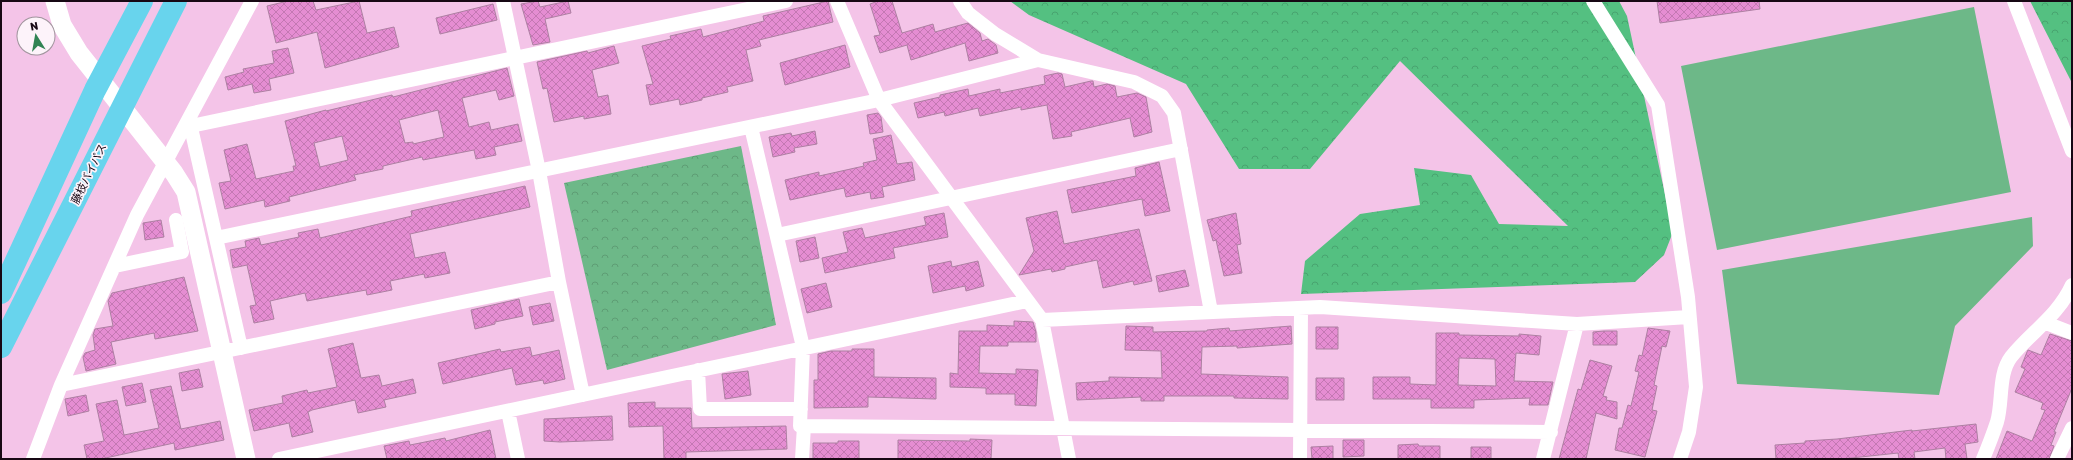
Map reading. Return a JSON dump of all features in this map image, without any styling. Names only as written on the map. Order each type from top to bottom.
[{"type":"highway","points":[[1,293],[95,90],[142,1]]},
{"type":"highway","name":"藤枝バイパス","points":[[1,347],[176,1]]},
{"type":"street","points":[[55,1],[62,25],[79,52],[174,173],[186,192],[246,459]]},
{"type":"street","points":[[33,459],[61,385],[137,215],[190,122],[252,1]]},
{"type":"street","points":[[503,1],[539,171],[559,282],[583,395]]},
{"type":"street","points":[[190,122],[515,58],[786,1]]},
{"type":"street","points":[[837,1],[879,100],[1027,302],[1042,320],[1069,459]]},
{"type":"street","points":[[960,1],[968,13],[995,34],[1038,60],[1134,82],[1162,96],[1174,113],[1211,312]]},
{"type":"street","points":[[1593,1],[1658,105],[1688,297],[1696,387],[1689,432],[1680,459]]},
{"type":"street","points":[[2014,1],[2072,151]]},
{"type":"street","points":[[216,238],[879,100],[1038,60]]},
{"type":"street","points":[[190,122],[241,348]]},
{"type":"street","points":[[752,127],[803,347],[800,426],[1551,432]]},
{"type":"street","points":[[777,235],[1181,149]]},
{"type":"street","points":[[115,266],[182,252],[176,220]]},
{"type":"street","points":[[61,385],[559,282]]},
{"type":"street","points":[[1983,459],[1997,421],[2006,368],[2011,357],[2046,323],[2068,294],[2072,285]]},
{"type":"street","points":[[279,459],[803,347],[1027,302]]},
{"type":"street","points":[[1042,320],[1320,307],[1577,324],[1689,317]]},
{"type":"street","points":[[1300,459],[1302,308]]},
{"type":"street","points":[[2046,323],[2072,333]]},
{"type":"street","points":[[1543,459],[1577,324]]},
{"type":"street","points":[[698,370],[700,409],[801,409]]},
{"type":"street","points":[[508,411],[518,459]]},
{"type":"street","points":[[802,459],[804,426]]},
{"type":"street","points":[[2057,459],[2072,428]]},
{"type":"green space","points":[[1010,1],[1619,1],[1627,16],[1673,232],[1664,255],[1635,282],[1301,294],[1305,261],[1360,214],[1420,205],[1414,168],[1471,175],[1499,224],[1568,226],[1400,61],[1310,169],[1239,169],[1186,84],[1029,15]]},
{"type":"green space","points":[[2030,1],[2072,1],[2072,83]]},
{"type":"green space","points":[[1974,7],[2011,192],[1717,250],[1681,66]]},
{"type":"green space","points":[[741,146],[776,325],[607,370],[564,183]]},
{"type":"green space","points":[[2032,217],[2033,246],[1955,326],[1939,395],[1737,384],[1722,270]]},
{"type":"building","points":[[288,1],[313,1],[316,10],[359,1],[367,33],[394,27],[399,47],[325,68],[317,32],[276,43],[267,6]]},
{"type":"building","points":[[538,1],[540,7],[568,1],[571,13],[545,19],[550,42],[533,45],[521,4]]},
{"type":"building","points":[[828,1],[833,22],[759,40],[761,46],[746,50],[753,81],[727,87],[728,92],[702,98],[702,100],[680,105],[679,99],[650,105],[646,85],[653,84],[642,46],[671,39],[670,36],[701,29],[703,37],[764,21],[763,16]]},
{"type":"building","points":[[878,1],[892,1],[902,33],[933,24],[935,32],[968,23],[980,33],[982,41],[988,39],[996,45],[998,53],[969,61],[965,43],[911,60],[907,45],[880,53],[874,36],[880,35],[870,4]]},
{"type":"building","points":[[1657,1],[1759,1],[1760,9],[1660,23]]},
{"type":"building","points":[[493,4],[497,20],[440,34],[436,18]]},
{"type":"building","points":[[845,45],[850,67],[785,85],[780,63]]},
{"type":"building","points":[[614,46],[619,63],[592,70],[598,97],[608,95],[611,114],[584,119],[584,116],[554,122],[547,88],[543,89],[537,62],[587,51],[588,53]]},
{"type":"building","points":[[288,48],[294,73],[269,79],[271,90],[254,93],[252,84],[228,90],[225,77],[244,72],[243,69],[274,63],[272,51]]},
{"type":"building","points":[[507,68],[514,96],[499,100],[496,90],[462,98],[469,127],[489,122],[491,130],[518,124],[522,141],[494,147],[496,155],[476,159],[474,150],[423,160],[422,157],[383,166],[383,169],[354,175],[356,180],[289,197],[290,201],[265,207],[264,200],[225,209],[219,183],[231,181],[224,150],[247,144],[256,179],[294,171],[293,166],[296,166],[285,121],[392,95],[393,97]],"holes":[[[438,110],[444,137],[413,144],[413,142],[405,143],[399,120]],[[342,136],[348,160],[320,167],[314,143]]]},
{"type":"building","points":[[1058,73],[1062,74],[1065,87],[1093,81],[1094,87],[1107,84],[1115,86],[1117,97],[1137,93],[1146,97],[1152,132],[1134,137],[1130,118],[1071,132],[1072,136],[1053,139],[1047,105],[1021,110],[1021,107],[980,116],[978,108],[945,116],[944,112],[918,118],[914,103],[940,97],[940,95],[968,89],[969,96],[1000,89],[1000,93],[1045,84],[1044,76]]},
{"type":"building","points":[[878,113],[881,117],[883,132],[870,134],[867,115]]},
{"type":"building","points":[[815,131],[817,144],[794,148],[795,152],[773,157],[769,137],[791,133],[792,136]]},
{"type":"building","points":[[891,135],[897,164],[912,162],[915,180],[882,187],[884,197],[871,199],[870,192],[846,197],[844,188],[790,200],[785,180],[819,172],[819,176],[864,166],[863,163],[877,160],[873,139]]},
{"type":"building","points":[[1159,162],[1170,211],[1145,216],[1142,199],[1072,213],[1067,190],[1136,176],[1135,168]]},
{"type":"building","points":[[525,186],[530,207],[410,234],[415,258],[445,252],[450,273],[425,278],[424,274],[390,281],[392,290],[367,295],[366,290],[307,301],[305,293],[270,301],[274,319],[254,323],[250,306],[256,305],[247,265],[233,268],[230,250],[246,247],[245,241],[259,238],[261,245],[299,237],[298,233],[318,229],[320,238],[412,216],[411,211]]},
{"type":"building","points":[[1057,211],[1064,244],[1139,229],[1152,281],[1134,285],[1133,281],[1103,288],[1097,260],[1065,267],[1065,269],[1052,272],[1051,269],[1019,275],[1034,251],[1026,218]]},
{"type":"building","points":[[944,213],[948,237],[893,248],[895,258],[825,273],[822,258],[848,252],[843,232],[862,228],[865,238],[926,225],[924,217]]},
{"type":"building","points":[[1236,213],[1241,244],[1237,245],[1242,273],[1224,276],[1216,240],[1213,241],[1207,220]]},
{"type":"building","points":[[161,220],[164,237],[145,240],[143,223]]},
{"type":"building","points":[[815,237],[819,258],[800,262],[796,241]]},
{"type":"building","points":[[951,261],[952,267],[978,261],[984,286],[966,291],[965,286],[933,293],[928,266]]},
{"type":"building","points":[[1185,270],[1189,286],[1159,292],[1156,276]]},
{"type":"building","points":[[184,277],[198,331],[155,339],[154,333],[111,342],[116,364],[86,371],[83,357],[85,353],[95,350],[93,335],[95,329],[113,326],[108,301],[112,293]]},
{"type":"building","points":[[826,283],[832,307],[807,313],[801,289]]},
{"type":"building","points":[[519,299],[523,316],[495,322],[495,324],[475,329],[471,310]]},
{"type":"building","points":[[550,303],[554,321],[533,325],[529,307]]},
{"type":"building","points":[[1014,321],[1033,322],[1036,332],[1036,342],[1008,342],[1008,346],[980,346],[979,373],[1016,374],[1016,369],[1038,370],[1036,406],[1015,405],[1015,394],[986,394],[986,388],[950,387],[950,373],[958,374],[959,331],[987,331],[987,325],[1014,326]]},
{"type":"building","points":[[1126,326],[1153,327],[1153,332],[1207,331],[1229,328],[1230,331],[1291,326],[1292,344],[1237,348],[1237,346],[1202,347],[1201,374],[1288,377],[1288,399],[1234,398],[1234,396],[1164,396],[1164,401],[1141,401],[1141,397],[1077,400],[1076,383],[1109,381],[1109,377],[1162,378],[1161,351],[1125,350]]},
{"type":"building","points":[[1316,327],[1338,327],[1338,349],[1316,349]]},
{"type":"building","points":[[1648,328],[1670,331],[1666,347],[1662,346],[1654,385],[1657,386],[1652,410],[1657,411],[1645,457],[1615,450],[1619,428],[1622,428],[1628,405],[1631,406],[1639,372],[1635,371],[1639,355],[1642,356]]},
{"type":"building","points":[[1617,331],[1617,345],[1593,345],[1593,332]]},
{"type":"building","points":[[1436,333],[1519,336],[1519,334],[1541,336],[1539,355],[1516,353],[1514,381],[1553,382],[1548,405],[1529,405],[1530,398],[1474,400],[1474,408],[1431,408],[1431,399],[1373,399],[1373,377],[1410,377],[1410,384],[1436,385]],"holes":[[[1459,358],[1495,359],[1496,386],[1458,385]]]},
{"type":"building","points":[[2050,334],[2072,341],[2072,388],[2054,432],[2056,432],[2051,445],[2054,446],[2049,459],[1996,459],[2007,431],[2032,441],[2045,410],[2041,409],[2043,403],[2015,392],[2025,369],[2021,367],[2028,350],[2041,355]]},
{"type":"building","points":[[353,343],[361,378],[379,375],[382,386],[413,379],[416,393],[384,400],[386,407],[358,413],[355,400],[312,410],[308,412],[313,432],[292,437],[289,423],[254,431],[249,410],[283,403],[282,396],[307,390],[308,393],[337,387],[328,349]]},
{"type":"building","points":[[530,347],[532,356],[559,350],[565,379],[544,384],[543,380],[516,385],[512,368],[443,384],[438,363],[500,349],[501,352]]},
{"type":"building","points":[[852,349],[874,349],[874,377],[936,378],[936,399],[868,397],[868,407],[814,408],[814,380],[818,380],[818,354],[831,351],[852,351]]},
{"type":"building","points":[[1590,360],[1612,366],[1603,396],[1607,397],[1606,400],[1617,402],[1617,419],[1596,413],[1586,459],[1559,459],[1578,389],[1581,390]]},
{"type":"building","points":[[199,369],[203,387],[182,391],[179,373]]},
{"type":"building","points":[[748,371],[751,395],[725,399],[722,374]]},
{"type":"building","points":[[1316,378],[1344,378],[1344,400],[1316,400]]},
{"type":"building","points":[[142,383],[146,402],[126,406],[122,387]]},
{"type":"building","points":[[171,386],[181,429],[220,421],[224,440],[175,450],[174,443],[101,459],[87,459],[84,445],[104,441],[96,404],[117,400],[124,435],[159,428],[150,390]]},
{"type":"building","points":[[86,395],[89,411],[68,416],[65,399]]},
{"type":"building","points":[[655,402],[655,408],[691,408],[692,428],[786,426],[787,449],[686,452],[686,459],[664,459],[663,426],[629,427],[628,403]]},
{"type":"building","points":[[612,416],[613,440],[560,442],[544,441],[544,419]]},
{"type":"building","points":[[1976,424],[1978,442],[1965,444],[1967,459],[1946,459],[1945,448],[1914,452],[1915,459],[1899,459],[1898,453],[1842,459],[1776,459],[1775,445]]},
{"type":"building","points":[[490,430],[496,459],[387,459],[384,446],[409,441],[410,445],[445,438],[446,441]]},
{"type":"building","points":[[970,439],[992,440],[991,459],[898,459],[898,440],[970,441]]},
{"type":"building","points":[[1343,440],[1364,440],[1364,456],[1343,457]]},
{"type":"building","points":[[838,441],[859,441],[859,459],[813,459],[813,443],[838,443]]},
{"type":"building","points":[[1418,444],[1419,446],[1440,446],[1440,459],[1398,459],[1398,445]]},
{"type":"building","points":[[1333,446],[1333,459],[1312,459],[1311,447]]},
{"type":"building","points":[[1471,447],[1491,447],[1491,459],[1471,459]]}]
